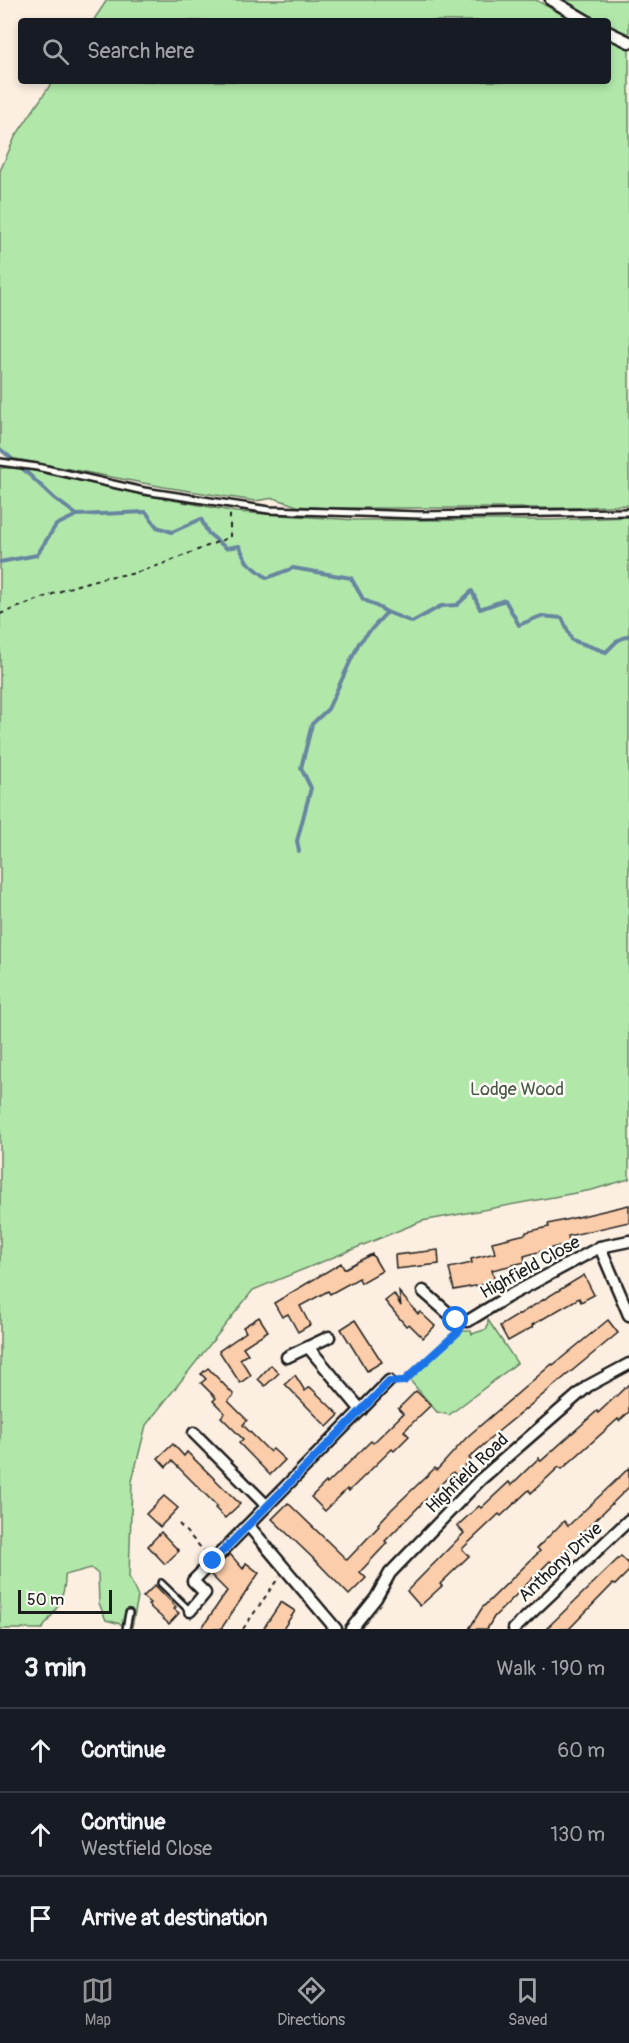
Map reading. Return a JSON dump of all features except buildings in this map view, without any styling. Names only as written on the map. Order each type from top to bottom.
[{"type":"street","points":[[550,0],[582,18]]},
{"type":"street","points":[[611,33],[629,42]]},
{"type":"street","name":"Highfield Close","points":[[463,1321],[473,1319],[516,1292],[600,1247],[629,1240]]},
{"type":"street","points":[[600,1247],[629,1316]]},
{"type":"street","points":[[423,1291],[456,1320],[463,1321]]},
{"type":"street","points":[[287,1357],[329,1336]]},
{"type":"street","points":[[308,1347],[362,1410]]},
{"type":"street","name":"Highfield Road","points":[[351,1629],[376,1598],[390,1573],[480,1480],[588,1386],[629,1364]]},
{"type":"street","points":[[190,1611],[205,1593],[193,1581],[389,1382]]},
{"type":"street","points":[[194,1433],[267,1506]]},
{"type":"street","name":"Anthony Drive","points":[[514,1629],[629,1520]]},
{"type":"street","points":[[248,1525],[330,1627]]},
{"type":"lane","points":[[0,462],[37,467],[144,491],[269,510],[418,514],[629,512]]},
{"type":"lane","points":[[161,1583],[190,1611]]},
{"type":"lane","points":[[126,1629],[129,1613]]},
{"type":"path","points":[[0,614],[74,586],[106,577],[131,574],[230,537],[232,504]]},
{"type":"path","points":[[389,1382],[404,1381],[459,1331],[463,1321]]},
{"type":"path","points":[[179,1524],[213,1561]]},
{"type":"path","points":[[243,1629],[285,1569]]},
{"type":"green space","points":[[107,0],[536,0],[569,18],[95,18]]},
{"type":"green space","points":[[561,0],[629,0],[629,36],[611,27],[611,18],[592,18]]},
{"type":"green space","points":[[611,38],[629,46],[629,505],[564,508],[297,506],[274,498],[255,501],[164,487],[11,458],[0,449],[0,171],[15,137],[51,84],[611,84]]},
{"type":"green space","name":"Lodge Wood","points":[[0,468],[22,468],[236,512],[355,520],[552,520],[629,517],[629,1179],[592,1190],[422,1221],[253,1290],[146,1425],[132,1481],[129,1577],[138,1597],[132,1627],[106,1620],[99,1603],[98,1574],[91,1568],[65,1575],[62,1597],[42,1629],[0,1629]]},
{"type":"green space","points":[[488,1320],[517,1363],[449,1415],[437,1412],[408,1378],[459,1331],[471,1331],[472,1334],[487,1329]]},
{"type":"waterway","points":[[0,449],[11,458]]},
{"type":"waterway","points":[[22,468],[54,498],[77,515]]},
{"type":"waterway","points":[[0,562],[37,555],[56,525],[77,515],[146,512],[157,527],[172,532],[201,519],[208,533],[226,548],[239,546],[247,562],[267,578],[293,568],[351,578],[363,599],[412,622],[441,606],[457,605],[472,591],[480,609],[505,600],[519,625],[541,616],[562,618],[572,640],[606,652],[617,641],[629,635]]},
{"type":"waterway","points":[[299,851],[297,841],[311,788],[301,768],[312,724],[328,709],[359,643],[387,612]]},
{"type":"route","points":[[213,1561],[389,1382],[404,1381],[459,1331],[463,1321],[456,1320]]}]
